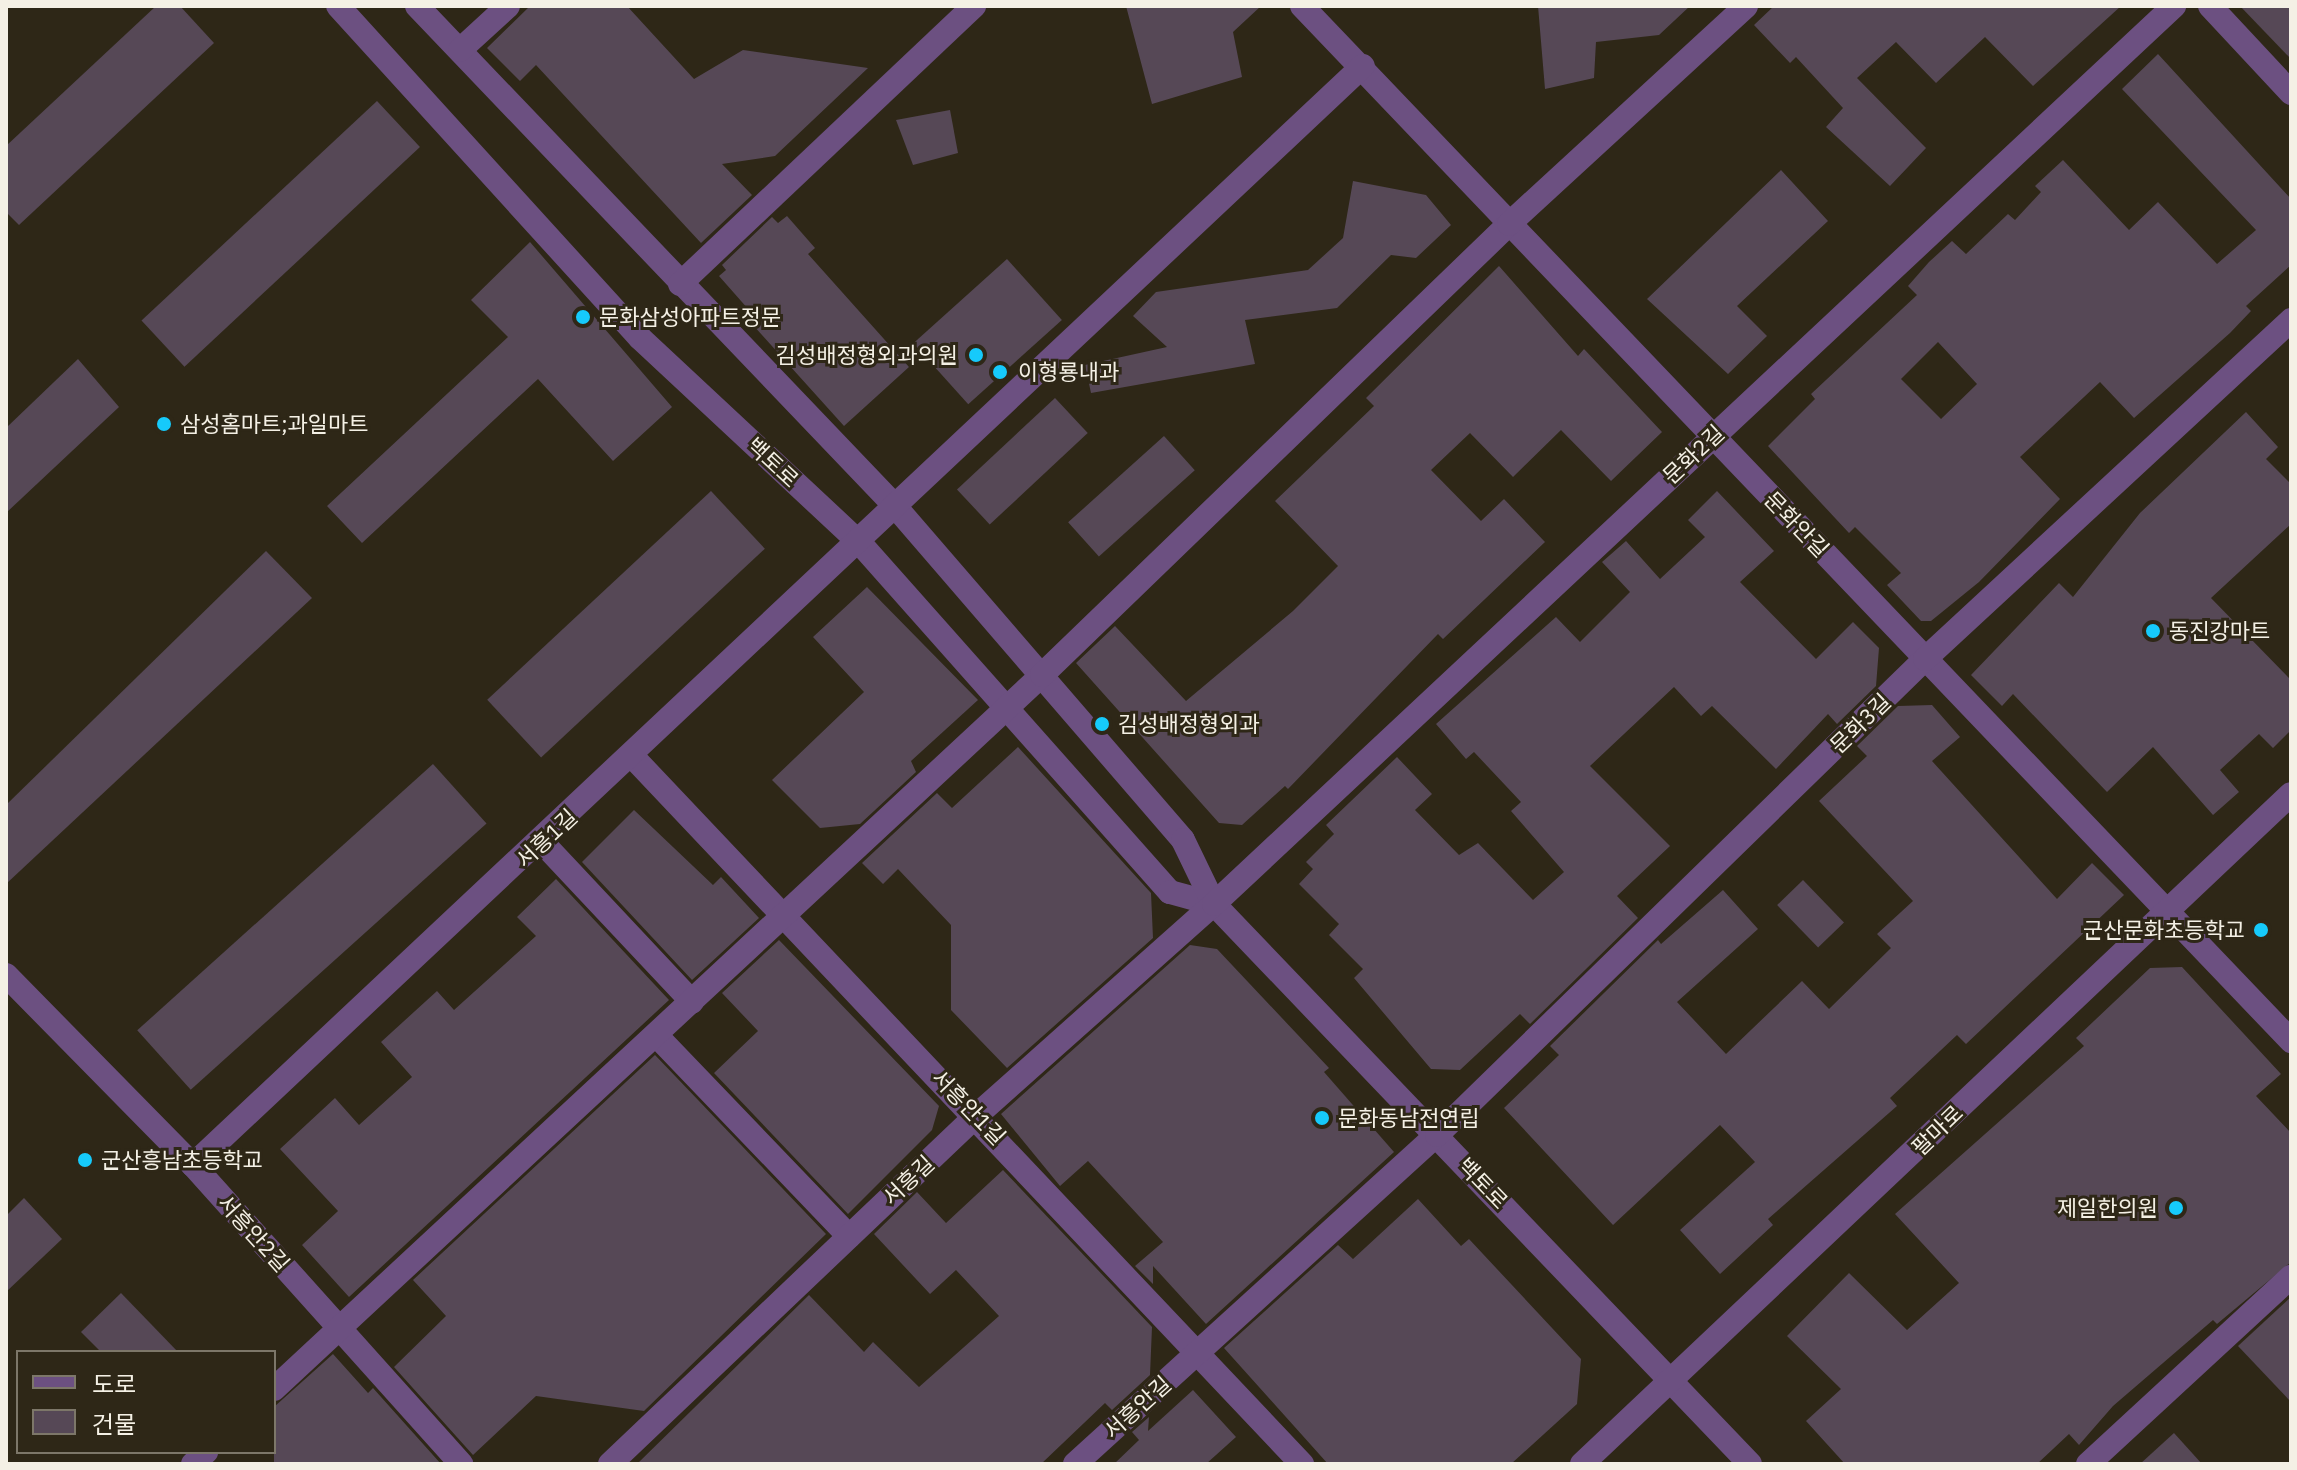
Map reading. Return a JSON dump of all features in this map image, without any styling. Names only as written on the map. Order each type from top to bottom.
[{"type":"street","name":"백토로","points":[[338,6],[640,338],[859,542],[1001,709],[1170,892],[1214,904]]},
{"type":"street","name":"백토로","points":[[417,6],[894,505],[1183,840],[1214,904],[1674,1380],[1750,1464]]},
{"type":"street","points":[[460,50],[508,6]]},
{"type":"street","points":[[680,284],[974,6]]},
{"type":"street","name":"문화안길","points":[[1302,6],[1363,66],[1509,224],[1925,659],[2170,908],[2291,1041]]},
{"type":"street","points":[[276,1387],[785,916],[1001,709],[1042,675],[1509,224],[1746,6]]},
{"type":"street","name":"문화2길","points":[[1214,904],[2174,6]]},
{"type":"street","points":[[2210,6],[2291,93]]},
{"type":"street","name":"서흥1길","points":[[193,1165],[542,842],[859,542],[894,505],[1363,66]]},
{"type":"street","name":"문화3길","points":[[1199,1350],[1437,1135],[1925,659],[2291,320]]},
{"type":"street","name":"서흥안1길","points":[[632,756],[977,1115],[1302,1464]]},
{"type":"street","name":"팔마로","points":[[1582,1464],[2291,794]]},
{"type":"street","points":[[542,842],[692,1002]]},
{"type":"street","name":"서흥길","points":[[610,1464],[977,1115],[1214,904]]},
{"type":"street","name":"서흥안2길","points":[[6,975],[193,1165],[461,1464]]},
{"type":"street","points":[[656,1035],[849,1236]]},
{"type":"street","points":[[2088,1464],[2291,1277]]},
{"type":"street","name":"서흥안길","points":[[1075,1464],[1199,1350]]},
{"type":"building","points":[[156,6],[180,6],[214,43],[19,225],[6,212],[6,146]]},
{"type":"building","points":[[530,6],[627,6],[694,79],[743,50],[868,68],[775,156],[722,164],[752,195],[701,243],[536,65],[520,81],[487,48]]},
{"type":"building","points":[[1126,6],[1261,6],[1233,32],[1242,77],[1152,104]]},
{"type":"building","points":[[1538,6],[1690,6],[1659,35],[1596,42],[1594,78],[1545,89]]},
{"type":"building","points":[[1774,6],[2121,6],[2033,86],[1985,37],[1936,83],[1896,42],[1857,78],[1926,148],[1890,186],[1826,127],[1843,108],[1796,57],[1790,63],[1754,25]]},
{"type":"building","points":[[2240,6],[2291,6],[2291,59]]},
{"type":"building","points":[[2158,54],[2291,199],[2291,265],[2246,306],[2251,311],[2230,333],[2134,418],[2100,382],[2020,457],[2060,499],[1979,582],[1931,621],[1921,621],[1887,585],[1901,573],[1855,527],[1849,533],[1768,446],[1815,399],[1811,394],[1917,295],[1908,286],[1929,262],[1952,241],[1966,254],[2008,214],[2015,220],[2041,192],[2035,186],[2063,160],[2129,230],[2158,202],[2217,264],[2256,230],[2122,89]],"holes":[[[1938,342],[1977,384],[1941,419],[1901,379]]]},
{"type":"building","points":[[377,101],[420,147],[184,367],[142,321]]},
{"type":"building","points":[[950,110],[958,153],[913,165],[896,120]]},
{"type":"building","points":[[1781,170],[1828,221],[1737,306],[1767,336],[1728,374],[1647,299]]},
{"type":"building","points":[[1353,181],[1426,195],[1451,225],[1416,258],[1391,255],[1337,308],[1245,320],[1255,364],[1091,393],[1085,365],[1167,347],[1133,316],[1156,292],[1308,270],[1343,238]]},
{"type":"building","points":[[787,216],[815,248],[808,254],[909,367],[844,426],[744,315],[749,310],[719,276],[726,270],[722,265],[772,217],[778,223]]},
{"type":"building","points":[[530,242],[672,407],[613,461],[538,379],[362,543],[327,506],[508,337],[471,300]]},
{"type":"building","points":[[1007,259],[1062,320],[968,404],[913,343]]},
{"type":"building","points":[[1499,266],[1578,356],[1584,349],[1662,432],[1611,481],[1561,430],[1513,477],[1470,433],[1431,470],[1481,521],[1504,499],[1545,542],[1443,639],[1438,634],[1288,789],[1285,786],[1242,825],[1219,823],[1076,663],[1115,626],[1186,701],[1293,611],[1338,566],[1275,501],[1374,406],[1366,398]]},
{"type":"building","points":[[78,359],[119,407],[6,513],[6,428]]},
{"type":"building","points":[[1055,398],[1088,433],[990,524],[957,489]]},
{"type":"building","points":[[2246,412],[2278,447],[2266,459],[2291,484],[2291,524],[2211,598],[2291,680],[2291,730],[2273,748],[2259,734],[2220,770],[2239,792],[2213,815],[2153,747],[2107,792],[2013,694],[2002,706],[1971,675],[2059,583],[2073,597],[2140,513]]},
{"type":"building","points":[[1164,436],[1195,470],[1099,557],[1068,522]]},
{"type":"building","points":[[711,491],[765,549],[541,757],[487,700]]},
{"type":"building","points":[[1717,491],[1774,551],[1740,582],[1816,659],[1853,622],[1879,648],[1876,686],[1837,724],[1828,714],[1776,769],[1712,706],[1701,716],[1674,687],[1590,766],[1670,846],[1617,896],[1638,918],[1530,1024],[1520,1014],[1460,1070],[1431,1069],[1354,978],[1363,969],[1329,935],[1339,924],[1299,884],[1313,869],[1306,862],[1334,834],[1326,825],[1397,757],[1432,794],[1415,810],[1459,855],[1478,843],[1533,900],[1564,872],[1511,811],[1521,802],[1474,752],[1466,759],[1436,724],[1556,617],[1580,642],[1630,592],[1602,562],[1626,541],[1660,579],[1705,537],[1688,520]]},
{"type":"building","points":[[266,551],[312,598],[6,884],[6,805]]},
{"type":"building","points":[[867,587],[978,700],[911,761],[916,772],[860,824],[820,828],[772,780],[864,692],[813,637]]},
{"type":"building","points":[[1932,705],[1960,737],[1932,761],[2057,899],[2092,863],[2124,895],[1966,1044],[1957,1035],[1890,1098],[1897,1106],[1768,1219],[1773,1225],[1720,1274],[1680,1230],[1755,1162],[1720,1125],[1613,1225],[1504,1108],[1559,1055],[1550,1046],[1658,940],[1661,944],[1723,890],[1758,929],[1677,1002],[1726,1054],[1802,981],[1829,1009],[1891,948],[1877,934],[1913,901],[1819,801],[1867,756],[1857,746],[1898,706]]},
{"type":"building","points":[[1018,747],[1151,893],[1153,938],[1007,1068],[951,1010],[951,925],[898,869],[883,884],[862,863],[937,793],[952,808]]},
{"type":"building","points":[[433,764],[487,823],[191,1090],[137,1030]]},
{"type":"building","points":[[634,810],[713,885],[721,877],[759,918],[692,980],[582,862]]},
{"type":"building","points":[[556,879],[669,1000],[349,1297],[302,1245],[338,1211],[280,1149],[335,1098],[359,1125],[412,1077],[381,1042],[437,991],[454,1010],[536,936],[517,917]]},
{"type":"building","points":[[1803,880],[1844,922],[1818,947],[1777,905]]},
{"type":"building","points":[[779,940],[939,1106],[932,1130],[848,1214],[714,1073],[758,1031],[722,993]]},
{"type":"building","points":[[1190,945],[1217,949],[1329,1068],[1324,1072],[1394,1152],[1206,1324],[1153,1266],[1153,1284],[1135,1266],[1163,1242],[1088,1161],[1060,1186],[1001,1114]]},
{"type":"building","points":[[2182,967],[2281,1074],[2256,1096],[2291,1133],[2291,1262],[2217,1324],[2213,1320],[2113,1406],[2079,1445],[2069,1434],[2037,1464],[1845,1464],[1806,1421],[1841,1389],[1787,1336],[1849,1273],[1907,1330],[1959,1283],[1895,1214],[2084,1046],[2076,1038],[2150,968]]},
{"type":"building","points":[[655,1055],[826,1234],[644,1411],[536,1396],[473,1455],[394,1367],[446,1316],[413,1280]]},
{"type":"building","points":[[1003,1170],[1152,1327],[1150,1375],[1112,1410],[1105,1403],[1041,1464],[637,1464],[809,1295],[864,1352],[873,1342],[919,1387],[999,1316],[956,1270],[930,1294],[874,1234],[917,1192],[946,1223]]},
{"type":"building","points":[[24,1198],[62,1239],[6,1292],[6,1216]]},
{"type":"building","points":[[1418,1199],[1461,1246],[1469,1239],[1581,1359],[1577,1404],[1511,1464],[1328,1464],[1224,1348],[1338,1245],[1353,1259]]},
{"type":"building","points":[[121,1293],[176,1350],[99,1350],[81,1332]]},
{"type":"building","points":[[2291,1297],[2291,1402],[2238,1346]]},
{"type":"building","points":[[333,1354],[368,1393],[373,1388],[441,1464],[274,1464],[276,1405]]},
{"type":"building","points":[[1193,1390],[1236,1437],[1206,1464],[1114,1464],[1139,1440],[1132,1432],[1149,1417],[1148,1431]]},
{"type":"building","points":[[2174,1433],[2202,1464],[2140,1464]]},
{"type":"place","name":"문화삼성아파트정문","points":[[583,317]]},
{"type":"place","name":"김성배정형외과의원","points":[[976,355]]},
{"type":"place","name":"이형룡내과","points":[[1000,372]]},
{"type":"place","name":"삼성홈마트;과일마트","points":[[164,424]]},
{"type":"place","name":"동진강마트","points":[[2153,631]]},
{"type":"place","name":"김성배정형외과","points":[[1102,724]]},
{"type":"place","name":"군산문화초등학교","points":[[2261,930]]},
{"type":"place","name":"문화동남전연립","points":[[1322,1118]]},
{"type":"place","name":"군산흥남초등학교","points":[[85,1160]]},
{"type":"place","name":"제일한의원","points":[[2176,1208]]}]
